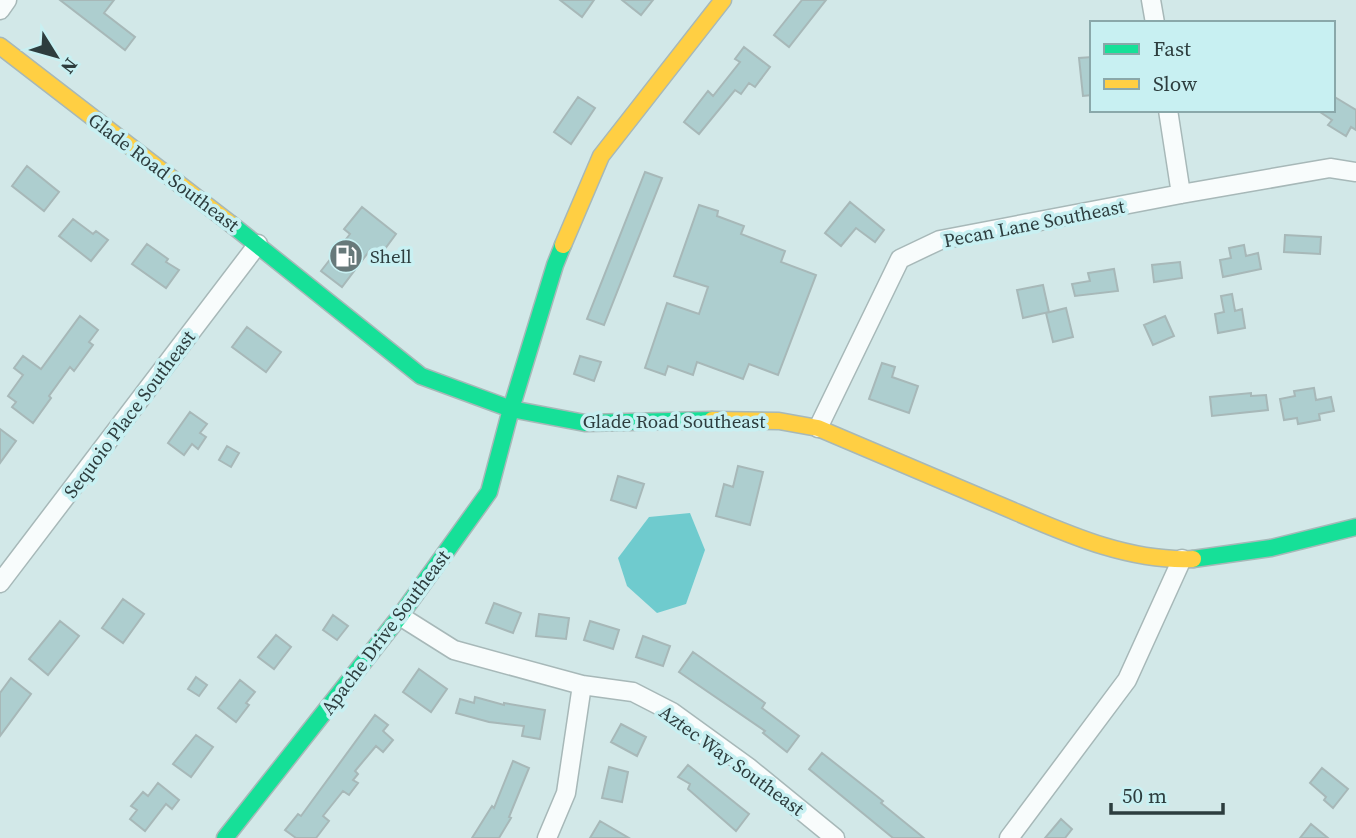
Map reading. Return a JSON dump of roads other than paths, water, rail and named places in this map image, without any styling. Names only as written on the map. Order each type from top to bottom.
[{"type":"street","points":[[0,10],[7,0]]},
{"type":"street","name":"Apache Drive Southeast","points":[[225,838],[400,616],[489,492],[555,265],[601,156],[723,0]]},
{"type":"street","points":[[1151,0],[1155,21]]},
{"type":"street","name":"Glade Road Southeast","points":[[0,46],[258,244],[421,376],[511,409],[584,423],[685,419],[779,421],[818,428],[1072,534],[1130,553],[1182,559],[1226,556],[1356,527]]},
{"type":"street","points":[[1168,112],[1181,194]]},
{"type":"street","name":"Pecan Lane Southeast","points":[[818,428],[900,259],[940,240],[1181,194],[1330,168],[1356,172]]},
{"type":"street","name":"Sequoio Place Southeast","points":[[0,583],[258,244]]},
{"type":"street","points":[[1009,838],[1127,680],[1182,559]]},
{"type":"street","name":"Aztec Way Southeast","points":[[400,616],[454,650],[582,685],[633,692],[672,712],[748,767],[835,838]]},
{"type":"street","points":[[547,838],[566,793],[582,685]]},
{"type":"water","points":[[690,513],[705,550],[686,604],[657,613],[627,586],[618,558],[649,517]]},
{"type":"place","name":"Shell","points":[[346,256]]}]
